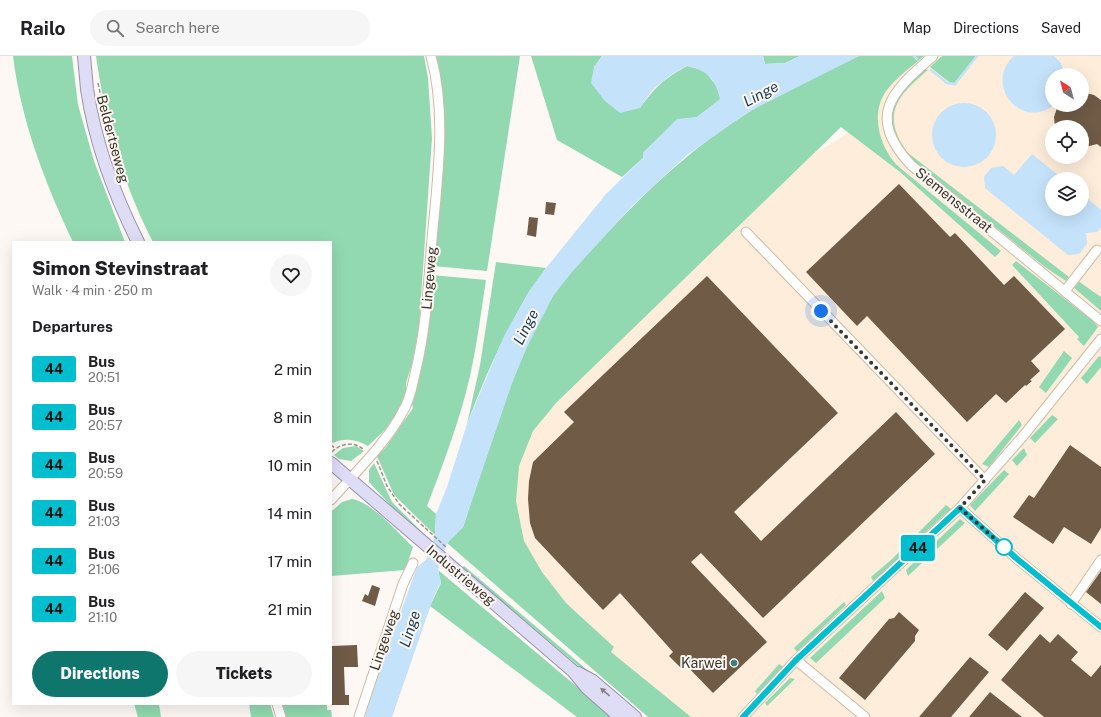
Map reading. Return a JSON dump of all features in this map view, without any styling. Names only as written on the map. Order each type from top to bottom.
[{"type":"main road","name":"Beldertseweg","points":[[84,56],[87,89],[94,126],[110,180],[138,241]]},
{"type":"main road","points":[[332,464],[350,478]]},
{"type":"main road","name":"Industrieweg","points":[[350,478],[573,671],[586,688],[620,717]]},
{"type":"main road","name":"Industrieweg","points":[[573,671],[593,681],[635,717]]},
{"type":"street","name":"Lingeweg","points":[[332,499],[394,426],[404,410],[410,395],[425,332],[439,155],[438,92],[431,56]]},
{"type":"street","name":"Siemensstraat","points":[[933,56],[896,92],[890,102],[887,118],[888,133],[901,154],[911,165],[1101,321]]},
{"type":"street","points":[[746,232],[985,480]]},
{"type":"street","points":[[1065,291],[1097,250]]},
{"type":"street","points":[[743,717],[796,660],[960,508],[1098,349],[1101,339]]},
{"type":"street","points":[[960,508],[1071,604],[1101,627]]},
{"type":"street","points":[[1071,604],[1101,560]]},
{"type":"street","name":"Lingeweg","points":[[359,717],[403,584],[413,563]]},
{"type":"street","points":[[796,660],[865,717]]},
{"type":"street","points":[[277,705],[281,717]]},
{"type":"path","name":"Beldertseweg","points":[[98,82],[114,154]]},
{"type":"path","points":[[332,452],[335,448],[351,444],[358,445],[370,455]]},
{"type":"path","name":"Industrieweg","points":[[370,455],[379,462],[387,486],[395,500],[448,548]]},
{"type":"shaded area","points":[[917,56],[1101,56],[1101,717],[648,717],[479,566],[529,427],[776,176],[844,136]]},
{"type":"green space","points":[[13,56],[72,56],[78,105],[94,161],[125,241],[73,241],[53,197],[28,128]]},
{"type":"green space","points":[[96,56],[424,56],[428,78],[432,138],[419,327],[412,364],[406,383],[406,397],[387,428],[368,446],[351,440],[332,442],[332,241],[152,241],[142,220],[124,175],[110,128]]},
{"type":"green space","points":[[435,56],[520,56],[487,271],[433,266],[441,143]]},
{"type":"green space","points":[[531,56],[602,56],[594,67],[640,108],[660,84],[687,66],[704,70],[718,88],[721,99],[697,117],[677,120],[643,153],[643,158],[622,177],[557,140]]},
{"type":"green space","points":[[763,56],[800,56],[785,63],[765,64]]},
{"type":"green space","points":[[859,56],[924,56],[895,81],[887,90],[882,99],[878,120],[882,141],[892,159],[899,167],[1001,251],[995,257],[900,172],[841,127],[556,403],[533,431],[519,466],[516,501],[524,541],[542,572],[566,603],[614,647],[611,652],[691,717],[648,717],[447,543],[463,527],[502,409],[525,351],[553,296],[572,270],[642,197],[676,166],[711,138],[730,124],[776,96]]},
{"type":"green space","points":[[942,56],[976,56],[953,85],[930,67]]},
{"type":"green space","points":[[924,69],[928,70],[917,79],[901,98],[896,107],[894,117],[895,128],[908,153],[1069,277],[1066,281],[1045,267],[907,156],[891,126],[891,109],[905,85]]},
{"type":"green space","points":[[1016,261],[1092,320],[1098,327],[1084,346],[1077,339],[1079,337],[1012,265]]},
{"type":"green space","points":[[496,262],[546,268],[533,286],[501,343],[467,424],[480,365]]},
{"type":"green space","points":[[432,275],[486,280],[475,352],[466,392],[451,442],[427,506],[436,514],[435,535],[394,495],[377,456],[386,447],[413,408],[412,395],[422,364],[426,339]]},
{"type":"green space","points":[[1078,281],[1101,297],[1101,311],[1073,287]]},
{"type":"green space","points":[[1064,351],[1072,358],[1046,393],[1039,387]]},
{"type":"green space","points":[[1099,356],[1101,357],[1101,367],[1087,384],[1081,378]]},
{"type":"green space","points":[[1052,415],[1058,419],[1035,443],[1030,438]]},
{"type":"green space","points":[[1019,420],[1022,425],[989,467],[982,464]]},
{"type":"green space","points":[[356,446],[364,451],[351,461],[339,459],[334,455],[343,448]]},
{"type":"green space","points":[[1024,448],[1027,455],[1017,466],[1012,460]]},
{"type":"green space","points":[[374,463],[392,502],[430,540],[396,511],[369,482],[369,470]]},
{"type":"green space","points":[[1004,470],[1009,474],[975,511],[970,505]]},
{"type":"green space","points":[[352,499],[360,501],[368,506],[392,526],[413,547],[405,570],[332,576],[332,511],[342,502]]},
{"type":"green space","points":[[946,505],[951,509],[873,581],[871,577],[891,560]]},
{"type":"green space","points":[[960,519],[965,523],[908,576],[906,570]]},
{"type":"green space","points":[[464,566],[643,717],[639,717],[462,568]]},
{"type":"green space","points":[[438,570],[613,717],[577,717],[430,606],[441,583]]},
{"type":"green space","points":[[882,591],[885,598],[816,663],[810,658]]},
{"type":"green space","points":[[844,602],[846,605],[797,652],[794,648]]},
{"type":"green space","points":[[779,664],[784,667],[757,694],[755,691]]},
{"type":"green space","points":[[790,678],[795,679],[767,706],[765,703]]},
{"type":"green space","points":[[134,705],[159,705],[161,717],[138,717]]},
{"type":"green space","points":[[249,705],[270,705],[274,717],[251,717]]},
{"type":"green space","points":[[279,705],[327,705],[327,710],[331,710],[332,717],[283,717]]},
{"type":"water","name":"Linge","points":[[602,56],[763,56],[765,64],[785,63],[800,56],[859,56],[750,111],[687,155],[632,206],[572,272],[553,296],[526,349],[512,383],[463,527],[447,543],[438,570],[441,582],[434,596],[392,717],[365,717],[375,683],[417,567],[426,560],[435,535],[436,514],[447,487],[467,424],[504,336],[529,291],[606,194],[643,158],[643,153],[677,119],[697,117],[720,99],[716,86],[710,76],[700,70],[687,66],[671,75],[652,90],[640,108],[620,113],[605,101],[591,83],[594,67]]},
{"type":"water","points":[[1014,56],[1054,56],[1061,63],[1063,68],[1045,68],[1045,110],[1042,112],[1029,112],[1019,108],[1010,101],[1004,91],[1003,79],[1005,67]]},
{"type":"water","points":[[964,103],[982,109],[990,117],[996,135],[990,153],[982,161],[964,167],[946,161],[938,153],[932,135],[938,117],[946,109]]},
{"type":"water","points":[[1032,154],[1054,172],[1045,172],[1045,216],[1089,216],[1089,200],[1101,210],[1101,227],[1097,232],[1086,233],[1087,244],[1079,254],[1068,255],[985,188],[984,177],[991,168],[1003,166],[1014,175]]},
{"type":"building","points":[[1089,94],[1094,95],[1101,100],[1101,147],[1097,144],[1089,146],[1089,120],[1054,120],[1056,112],[1089,112]]},
{"type":"building","points":[[899,184],[950,237],[955,233],[1004,285],[1014,276],[1065,329],[1031,361],[1040,371],[1030,380],[1032,381],[1026,386],[1025,385],[1006,403],[996,394],[967,422],[867,316],[857,326],[806,272]]},
{"type":"building","points":[[546,202],[556,203],[554,215],[545,214]]},
{"type":"building","points":[[529,217],[538,218],[536,237],[527,235]]},
{"type":"building","points":[[707,276],[838,413],[734,512],[761,541],[896,412],[935,454],[763,618],[701,553],[691,562],[767,642],[713,693],[685,664],[681,668],[669,656],[673,652],[620,593],[603,610],[535,538],[530,523],[528,499],[529,481],[533,462],[574,422],[564,412]]},
{"type":"building","points":[[1070,445],[1101,467],[1101,528],[1091,544],[1064,527],[1053,544],[1013,517],[1029,495],[1034,498]]},
{"type":"building","points":[[1101,571],[1101,604],[1086,592]]},
{"type":"building","points":[[372,585],[380,588],[375,606],[362,601],[365,594],[368,596]]},
{"type":"building","points":[[1025,592],[1044,608],[1007,651],[988,635]]},
{"type":"building","points":[[899,612],[919,630],[915,636],[915,641],[865,700],[839,678],[889,619],[894,618]]},
{"type":"building","points":[[1040,634],[1050,643],[1058,634],[1078,652],[1071,660],[1091,677],[1101,665],[1101,717],[1044,717],[1001,680]]},
{"type":"building","points":[[357,645],[358,667],[344,667],[345,695],[349,695],[349,705],[332,705],[332,646]]},
{"type":"building","points":[[970,657],[989,672],[951,717],[919,717]]},
{"type":"building","points":[[990,692],[1022,717],[969,717]]},
{"type":"waterway","points":[[914,56],[917,59]]},
{"type":"waterway","points":[[931,70],[947,83],[955,84],[977,56]]},
{"type":"bus line","name":"44","points":[[743,717],[796,660],[922,545],[960,508],[1016,558],[1078,610],[1101,627]]},
{"type":"place","name":"Karwei","points":[[734,663]]},
{"type":"route","points":[[821,311],[967,464],[985,480],[960,508],[1004,547]]}]
